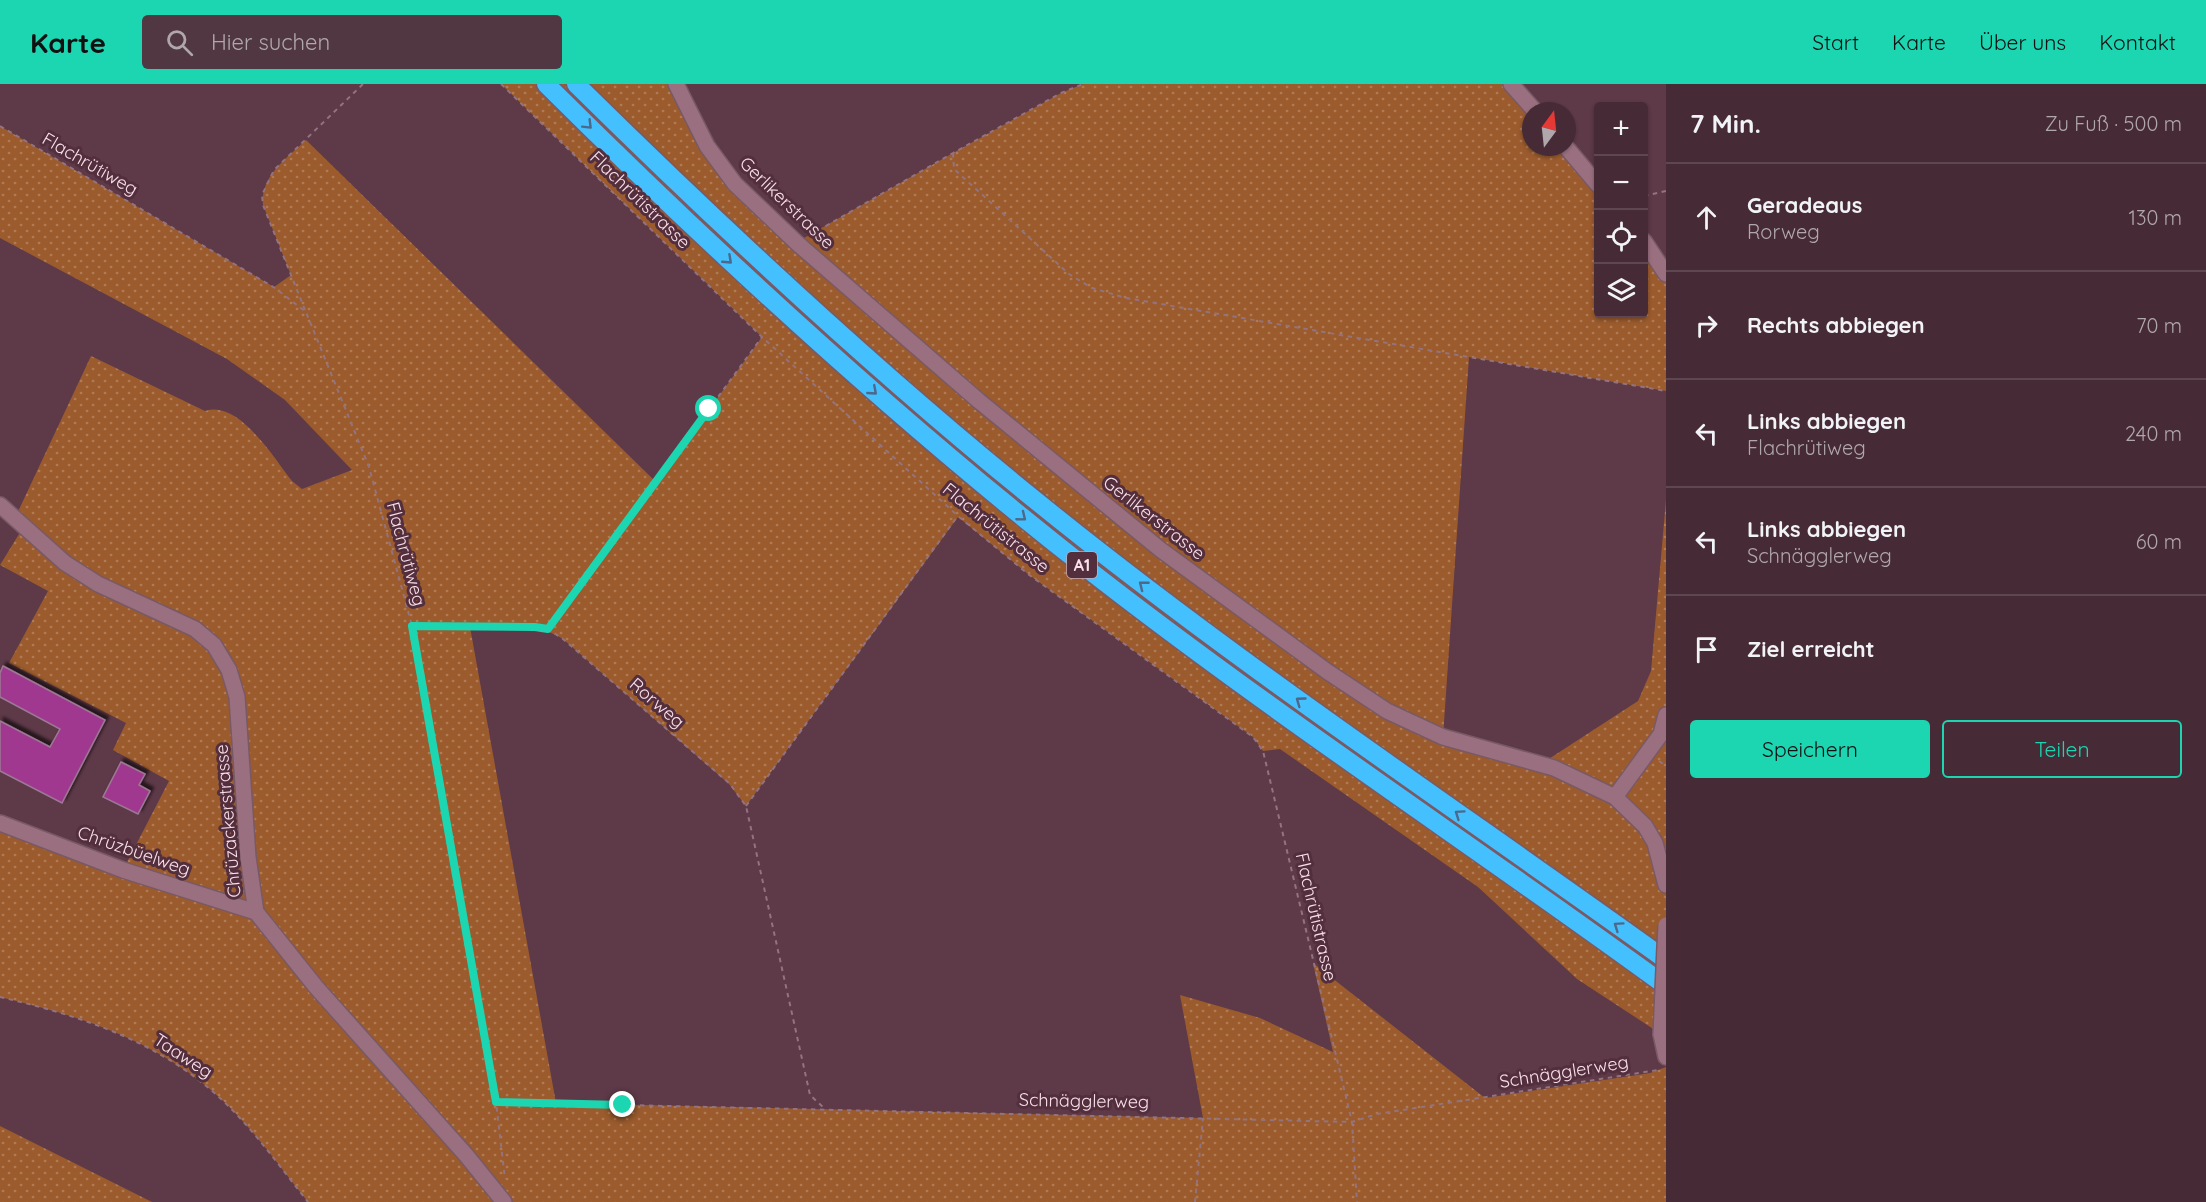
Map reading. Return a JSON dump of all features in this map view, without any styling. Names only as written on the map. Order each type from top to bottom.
[{"type":"highway","name":"A1","points":[[546,84],[775,304],[907,421],[1034,526],[1198,653],[1666,986]]},
{"type":"highway","name":"A1","points":[[576,84],[795,294],[911,397],[1035,501],[1274,682],[1666,960]]},
{"type":"street","name":"Gerlikerstrasse","points":[[676,84],[706,146],[728,174],[797,243],[979,401],[1161,550],[1328,672],[1388,711],[1443,737],[1554,768],[1615,797],[1638,817],[1655,843],[1666,885]]},
{"type":"street","points":[[1511,84],[1527,102]]},
{"type":"street","points":[[1574,156],[1594,179]]},
{"type":"street","points":[[1648,247],[1666,273]]},
{"type":"street","name":"Chrüzackerstrasse","points":[[0,505],[65,563],[98,584],[195,629],[214,645],[229,669],[237,697],[248,857],[256,912],[316,987],[466,1155],[504,1202]]},
{"type":"street","points":[[1615,797],[1661,734],[1666,715]]},
{"type":"street","name":"Chrüzbüelweg","points":[[0,823],[123,870],[256,912]]},
{"type":"street","points":[[1666,925],[1661,1034],[1666,1057]]},
{"type":"path","points":[[306,312],[263,206],[262,195],[274,171],[363,84]]},
{"type":"path","name":"Flachrütistrasse","points":[[501,84],[762,337],[958,516],[1028,574],[1252,737],[1263,751],[1352,1122],[1357,1202]]},
{"type":"path","points":[[797,243],[953,153],[1061,93],[1083,84]]},
{"type":"path","name":"Flachrütiweg","points":[[0,126],[274,288],[306,312],[369,467],[412,626],[496,1102],[505,1181]]},
{"type":"path","points":[[953,153],[954,169],[1069,274],[1092,288],[1126,298],[1666,391]]},
{"type":"path","points":[[1648,195],[1666,191]]},
{"type":"path","points":[[412,626],[548,629],[762,337]]},
{"type":"path","points":[[824,1108],[810,1095],[746,806],[958,516]]},
{"type":"path","name":"Rorweg","points":[[548,629],[563,639],[730,784],[746,806]]},
{"type":"path","name":"Taaweg","points":[[0,997],[104,1027],[186,1070],[228,1106],[308,1202]]},
{"type":"path","name":"Schnägglerweg","points":[[496,1102],[1352,1122],[1377,1114],[1650,1073],[1666,1067]]},
{"type":"path","points":[[1195,1202],[1203,1118]]},
{"type":"shaded area","points":[[501,84],[676,84],[707,146],[797,242],[1061,93],[1083,84],[1511,84],[1524,102],[1522,102],[1522,156],[1574,156],[1594,180],[1594,318],[1648,318],[1648,247],[1666,274],[1666,391],[1469,357],[1443,737],[1541,764],[1638,701],[1651,671],[1666,500],[1666,1057],[1661,1034],[1577,979],[1478,887],[1280,749],[1263,751],[1253,737],[1028,574],[958,517],[746,806],[729,784],[563,639],[552,633],[530,627],[493,625],[470,627],[556,1103],[1203,1118],[1180,995],[1260,1018],[1333,1052],[1313,963],[1485,1098],[1650,1073],[1666,1067],[1666,1202],[308,1202],[260,1140],[233,1111],[205,1085],[182,1068],[158,1053],[108,1029],[55,1011],[0,997],[0,823],[123,870],[169,781],[113,750],[126,723],[9,663],[48,591],[0,565],[24,526],[15,518],[91,356],[205,411],[218,410],[230,414],[254,433],[292,481],[302,489],[352,470],[285,400],[227,359],[0,238],[0,126],[274,287],[291,275],[263,205],[263,195],[270,176],[276,168],[306,140],[656,482],[762,337]]},
{"type":"shaded area","points":[[0,1126],[152,1202],[0,1202]]},
{"type":"building","points":[[3,666],[105,720],[62,803],[0,771],[0,721],[50,747],[60,729],[0,697],[0,673]]},
{"type":"building","points":[[121,762],[145,774],[139,785],[150,791],[138,814],[103,797]]},
{"type":"route","points":[[623,1105],[496,1102],[467,927],[412,626],[548,629],[709,409]]}]
